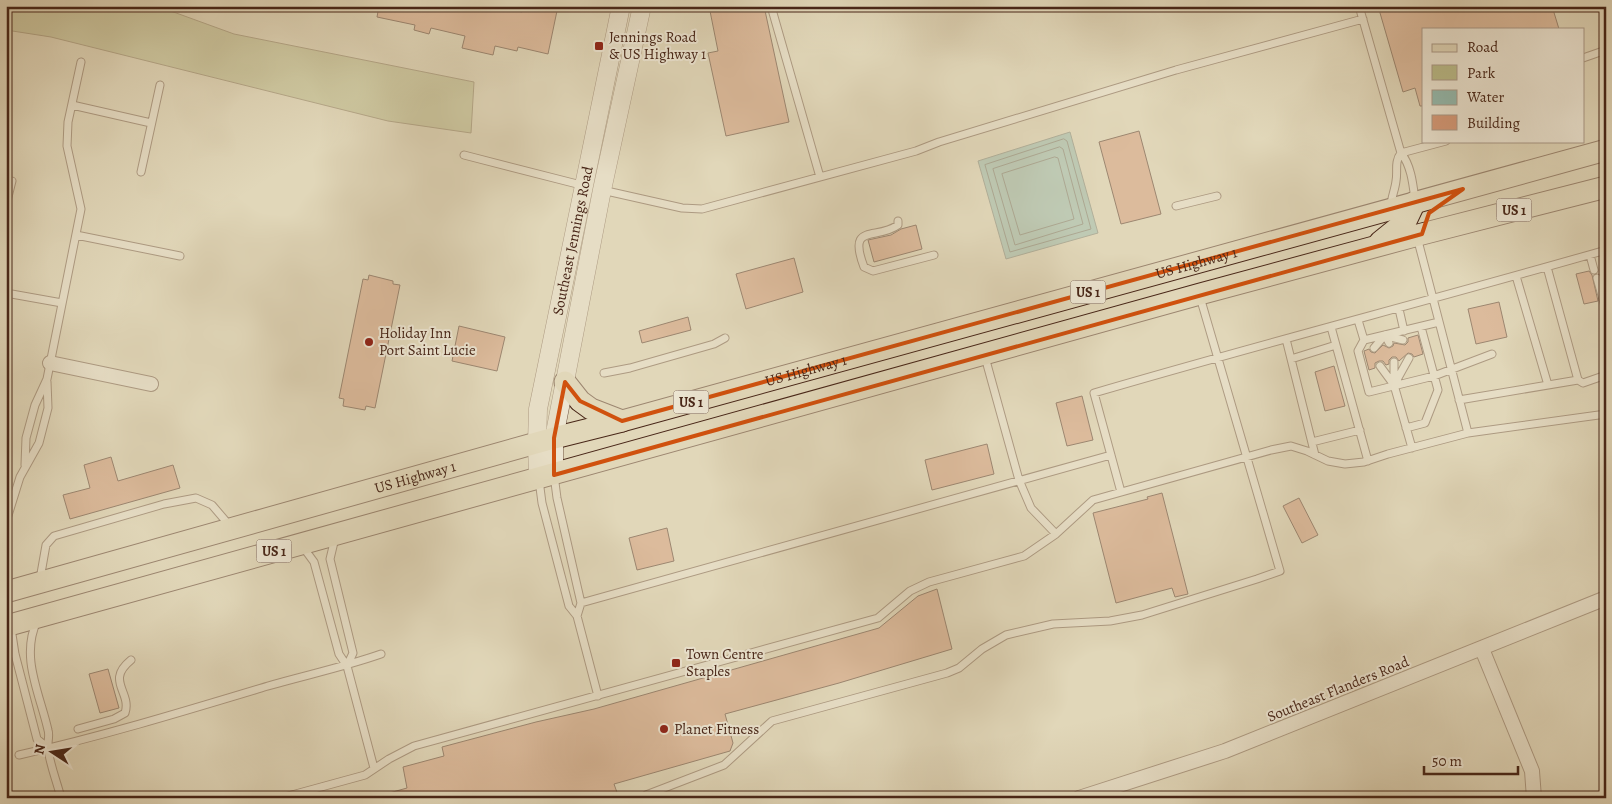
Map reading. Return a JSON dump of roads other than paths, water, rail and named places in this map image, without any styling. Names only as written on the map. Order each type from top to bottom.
[{"type":"main road","name":"US Highway 1","points":[[6,592],[545,440],[622,421],[1606,150]]},
{"type":"main road","name":"US 1","points":[[8,626],[336,533],[1200,294],[1606,187]]},
{"type":"main road","points":[[1419,235],[1429,213],[1463,189]]},
{"type":"main road","points":[[1374,247],[1406,221],[1415,202]]},
{"type":"main road","points":[[565,382],[580,401],[591,409],[622,421]]},
{"type":"main road","points":[[8,626],[18,605],[40,583]]},
{"type":"street","name":"Southeast Jennings Road","points":[[546,476],[545,440],[538,409],[621,6]]},
{"type":"street","name":"Southeast Jennings Road","points":[[545,440],[565,382],[602,190],[642,6]]},
{"type":"street","points":[[50,363],[151,384]]},
{"type":"street","name":"Southeast Flanders Road","points":[[1079,798],[1225,751],[1606,598]]},
{"type":"street","points":[[1482,649],[1532,771],[1534,798]]},
{"type":"lane","points":[[771,6],[820,177]]},
{"type":"lane","points":[[1359,6],[1402,153],[1406,158],[1413,184],[1415,202]]},
{"type":"lane","points":[[464,155],[584,186],[682,208],[702,209],[916,151],[939,142],[1176,70],[1363,19]]},
{"type":"lane","points":[[1584,58],[1606,50]]},
{"type":"lane","points":[[6,522],[20,477],[39,443],[48,408],[47,379],[81,210],[67,146],[68,122],[81,62]]},
{"type":"lane","points":[[141,172],[160,85]]},
{"type":"lane","points":[[72,105],[151,123]]},
{"type":"lane","points":[[1391,208],[1396,182],[1396,163],[1402,153],[1442,142]]},
{"type":"lane","points":[[6,205],[12,181]]},
{"type":"lane","points":[[1176,206],[1217,196]]},
{"type":"lane","points":[[898,221],[898,225],[894,228],[865,235],[859,242],[858,250],[864,267],[873,271],[934,254]]},
{"type":"lane","points":[[76,235],[180,256]]},
{"type":"lane","points":[[1419,235],[1433,300],[1468,432]]},
{"type":"lane","points":[[1121,492],[1094,392],[1217,357],[1433,300],[1606,250]]},
{"type":"lane","points":[[1590,255],[1594,270]]},
{"type":"lane","points":[[1547,267],[1578,380]]},
{"type":"lane","points":[[1516,276],[1548,385]]},
{"type":"lane","points":[[1597,278],[1606,310]]},
{"type":"lane","points":[[6,293],[62,303]]},
{"type":"lane","points":[[644,798],[646,795],[724,765],[772,721],[947,673],[959,668],[982,649],[1006,635],[1053,624],[1110,622],[1142,615],[1280,571],[1200,294]]},
{"type":"lane","points":[[1399,309],[1404,331]]},
{"type":"lane","points":[[1358,320],[1364,340],[1358,351],[1369,392],[1434,376],[1492,354]]},
{"type":"lane","points":[[1364,340],[1439,322]]},
{"type":"lane","points":[[1331,327],[1368,461]]},
{"type":"lane","points":[[1406,428],[1425,423],[1438,390],[1422,327]]},
{"type":"lane","points":[[1385,335],[1403,340]]},
{"type":"lane","points":[[1385,335],[1389,343]]},
{"type":"lane","points":[[1374,348],[1385,335]]},
{"type":"lane","points":[[604,373],[630,368],[705,346],[725,338]]},
{"type":"lane","points":[[1286,339],[1315,455]]},
{"type":"lane","points":[[1291,359],[1336,345]]},
{"type":"lane","points":[[984,354],[1019,480],[1032,508],[1056,534]]},
{"type":"lane","points":[[1394,385],[1409,358]]},
{"type":"lane","points":[[1394,362],[1394,385],[1412,448]]},
{"type":"lane","points":[[1380,366],[1394,385]]},
{"type":"lane","points":[[1459,400],[1578,380],[1583,383],[1606,377]]},
{"type":"lane","points":[[26,465],[26,438],[35,405],[47,379]]},
{"type":"lane","points":[[281,798],[365,775],[388,758],[414,746],[878,618],[910,591],[929,582],[1024,556],[1056,534],[1093,500],[1291,446],[1328,461],[1346,464],[1368,461],[1468,432],[1606,414]]},
{"type":"lane","points":[[1312,442],[1360,430]]},
{"type":"lane","points":[[582,602],[1111,455]]},
{"type":"lane","points":[[546,476],[557,498],[582,602],[577,616]]},
{"type":"lane","points":[[546,476],[542,503],[569,606],[577,616],[598,696]]},
{"type":"lane","points":[[40,583],[46,545],[54,536],[164,504],[196,498],[212,505],[232,528]]},
{"type":"lane","points":[[336,533],[330,559],[353,653],[347,666]]},
{"type":"lane","points":[[300,544],[314,562],[339,654],[347,666],[374,768]]},
{"type":"lane","points":[[39,617],[32,632],[30,644],[31,664],[49,733],[48,748],[61,798]]},
{"type":"lane","points":[[8,626],[37,739],[48,748]]},
{"type":"lane","points":[[19,755],[214,703],[281,682],[347,666],[381,654]]},
{"type":"lane","points":[[78,729],[114,719],[125,713],[128,706],[118,682],[123,666],[131,660]]},
{"type":"water","points":[[1070,132],[1098,233],[1006,259],[978,161]]},
{"type":"place","name":"Jennings Road & US Highway 1","points":[[599,46]]},
{"type":"place","name":"Holiday Inn Port Saint Lucie","points":[[369,342]]},
{"type":"place","name":"Town Centre Staples","points":[[676,663]]},
{"type":"place","name":"Planet Fitness","points":[[664,729]]}]
